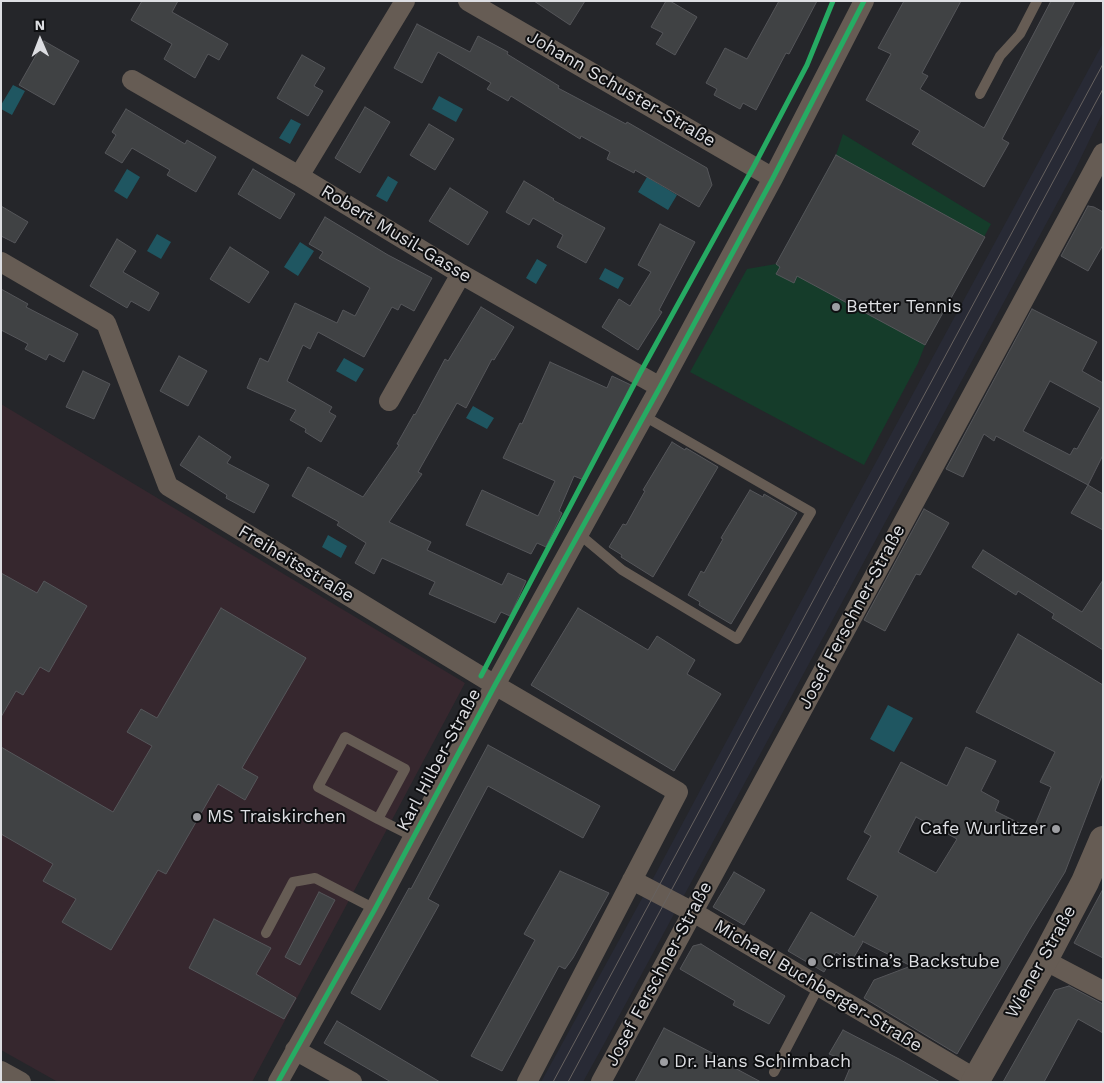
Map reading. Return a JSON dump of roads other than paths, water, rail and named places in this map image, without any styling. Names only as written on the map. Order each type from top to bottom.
[{"type":"main road","name":"Wiener Straße","points":[[976,1080],[1044,960],[1085,882],[1103,840]]},
{"type":"street","points":[[299,176],[405,1]]},
{"type":"street","name":"Johann Schuster-Straße","points":[[468,1],[774,178]]},
{"type":"street","name":"Karl Hilber-Straße","points":[[278,1082],[375,909],[495,685],[774,178],[864,1]]},
{"type":"street","name":"Robert Musil-Gasse","points":[[132,80],[299,176],[461,274],[660,388]]},
{"type":"street","name":"Josef Ferschner-Straße","points":[[603,1081],[693,912],[1095,185],[1103,153]]},
{"type":"street","name":"Freiheitsstraße","points":[[1,262],[106,323],[168,486],[495,685],[678,792],[632,880]]},
{"type":"street","points":[[389,401],[461,274]]},
{"type":"street","points":[[527,1082],[632,880]]},
{"type":"street","name":"Michael Buchberger-Straße","points":[[632,880],[693,912],[976,1080]]},
{"type":"street","points":[[1044,960],[1103,991]]},
{"type":"street","points":[[295,1050],[352,1082]]},
{"type":"street","points":[[1,1070],[21,1082]]},
{"type":"lane","points":[[980,94],[1000,56],[1020,34],[1037,1]]},
{"type":"lane","points":[[579,534],[622,570],[737,638],[810,512],[644,416]]},
{"type":"lane","points":[[378,819],[405,769],[345,737],[318,786],[378,819],[414,837]]},
{"type":"lane","points":[[266,933],[293,882],[316,878],[375,909]]},
{"type":"lane","points":[[774,1072],[819,986]]},
{"type":"water","points":[[13,85],[25,91],[12,115],[1,109],[1,105]]},
{"type":"water","points":[[439,96],[463,109],[456,122],[432,109]]},
{"type":"water","points":[[291,119],[301,124],[290,144],[279,138]]},
{"type":"water","points":[[127,169],[140,177],[127,199],[114,191]]},
{"type":"water","points":[[388,176],[398,182],[387,202],[376,196]]},
{"type":"water","points":[[647,177],[677,195],[668,210],[638,192]]},
{"type":"water","points":[[157,234],[171,242],[161,259],[147,251]]},
{"type":"water","points":[[300,242],[314,251],[298,276],[284,267]]},
{"type":"water","points":[[537,259],[547,265],[536,284],[526,278]]},
{"type":"water","points":[[605,268],[624,278],[618,289],[599,279]]},
{"type":"water","points":[[344,358],[364,369],[356,382],[336,371]]},
{"type":"water","points":[[473,406],[494,418],[487,429],[466,418]]},
{"type":"water","points":[[328,535],[347,546],[341,558],[322,547]]},
{"type":"water","points":[[888,705],[913,718],[894,752],[870,739]]},
{"type":"tram line","points":[[553,1082],[1103,64]]},
{"type":"tram line","points":[[568,1082],[1103,89]]},
{"type":"place","name":"Better Tennis","points":[[836,307]]},
{"type":"place","name":"MS Traiskirchen","points":[[197,817]]},
{"type":"place","name":"Cafe Wurlitzer","points":[[1056,829]]},
{"type":"place","name":"Cristina’s Backstube","points":[[812,962]]},
{"type":"place","name":"Dr. Hans Schimbach","points":[[664,1062]]}]
